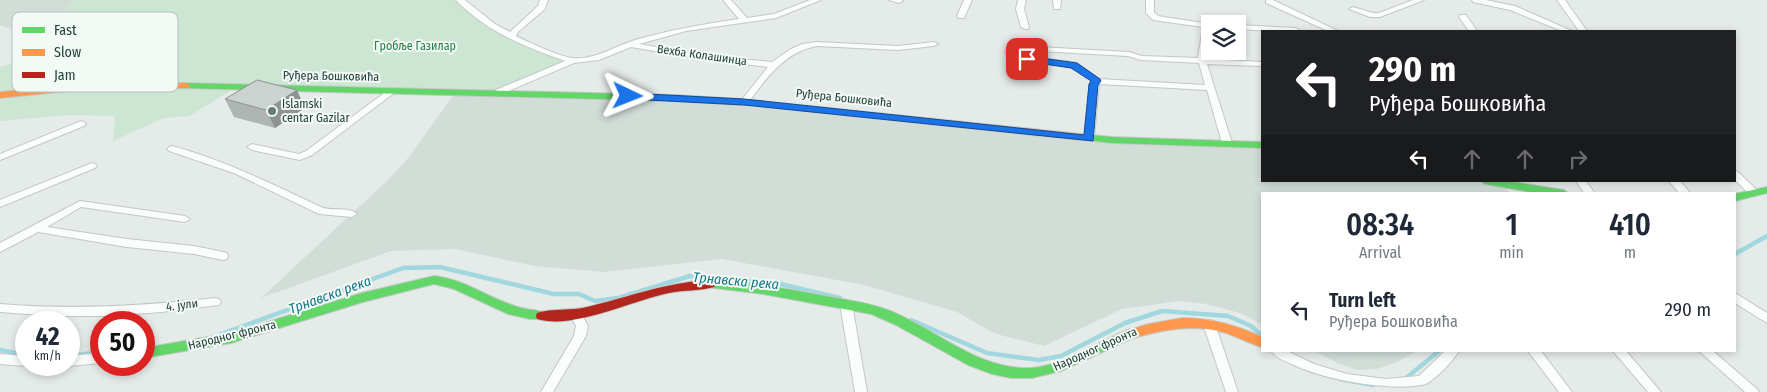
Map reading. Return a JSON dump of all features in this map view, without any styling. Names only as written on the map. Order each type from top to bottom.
[{"type":"main road","name":"Руђера Бошковића","points":[[178,86],[499,92],[675,98],[744,102],[1089,138],[1261,145]]},
{"type":"main road","name":"Руђера Бошковића","points":[[0,95],[30,92]]},
{"type":"main road","points":[[1497,182],[1522,184],[1556,192]]},
{"type":"main road","points":[[1736,197],[1767,190]]},
{"type":"main road","name":"Народног фронта","points":[[155,351],[237,336],[337,305],[409,285],[437,280],[452,282],[504,308],[549,317],[576,314],[670,289],[700,284],[769,290],[875,311],[925,333],[952,352],[992,367],[1026,374],[1051,369],[1126,334],[1148,327],[1178,322],[1220,325],[1261,342]]},
{"type":"street","points":[[460,0],[492,26],[512,37],[527,45],[572,61]]},
{"type":"street","points":[[512,37],[514,31],[542,7],[544,0]]},
{"type":"street","points":[[727,0],[745,21]]},
{"type":"street","name":"Вехба Колашинца","points":[[572,61],[596,58],[629,45],[686,29],[745,21],[785,13],[817,0]]},
{"type":"street","points":[[962,16],[968,0]]},
{"type":"street","points":[[1022,0],[1020,9],[1025,27]]},
{"type":"street","points":[[1150,0],[1150,13],[1156,18],[1201,25]]},
{"type":"street","points":[[1353,9],[1373,15],[1380,15],[1420,0]]},
{"type":"street","points":[[1476,0],[1512,8],[1566,30]]},
{"type":"street","points":[[1503,0],[1512,8]]},
{"type":"street","points":[[1561,0],[1582,30]]},
{"type":"street","points":[[1269,1],[1332,30]]},
{"type":"street","points":[[1462,17],[1472,30]]},
{"type":"street","points":[[1246,27],[1295,30]]},
{"type":"street","points":[[744,102],[774,65],[790,52],[812,44],[898,48],[934,44]]},
{"type":"street","name":"Вехба Колашинца","points":[[629,45],[774,65]]},
{"type":"street","points":[[1201,60],[1141,58],[1129,54],[1020,48],[1011,49],[1009,52],[1027,59],[1074,65],[1097,81],[1211,88]]},
{"type":"street","points":[[1227,143],[1202,60],[1261,64]]},
{"type":"street","name":"Руђера Бошковића","points":[[499,92],[572,61]]},
{"type":"street","points":[[1089,138],[1094,84],[1097,81]]},
{"type":"street","name":"Руђера Бошковића","points":[[252,147],[300,157],[391,91]]},
{"type":"street","points":[[0,157],[81,124]]},
{"type":"street","points":[[172,149],[237,171],[323,212],[352,214]]},
{"type":"street","points":[[0,204],[92,166]]},
{"type":"street","points":[[1736,175],[1754,193]]},
{"type":"street","points":[[1675,182],[1684,192]]},
{"type":"street","points":[[0,248],[74,206],[85,204],[185,219]]},
{"type":"street","points":[[36,228],[127,243],[194,250],[223,256]]},
{"type":"street","points":[[1736,298],[1767,319]]},
{"type":"street","name":"4. јули","points":[[0,308],[71,313],[103,313],[214,302]]},
{"type":"street","points":[[846,304],[861,392]]},
{"type":"street","points":[[547,392],[580,336],[582,326],[576,314]]},
{"type":"street","points":[[1208,324],[1232,392]]},
{"type":"street","points":[[1279,352],[1325,378],[1370,391],[1402,387],[1416,383],[1438,367],[1452,352]]},
{"type":"street","points":[[1535,352],[1566,392]]},
{"type":"street","points":[[1620,352],[1655,392]]},
{"type":"street","points":[[1706,352],[1753,392]]},
{"type":"street","points":[[0,359],[15,360]]},
{"type":"shaded area","points":[[0,0],[75,0],[64,12],[12,12],[12,30],[0,25]]},
{"type":"shaded area","points":[[455,93],[646,97],[1032,132],[1261,145],[1261,182],[1490,182],[1505,185],[1509,192],[1261,192],[1261,324],[1243,314],[1207,304],[1180,301],[1122,309],[1044,346],[996,334],[957,312],[864,285],[722,259],[604,272],[535,266],[455,249],[391,251],[261,298],[389,179],[408,158]]},
{"type":"shaded area","points":[[1316,352],[1415,352],[1397,362],[1377,369],[1357,370],[1337,363]]},
{"type":"green space","name":"Гробље Газилар","points":[[75,0],[460,0],[499,31],[572,61],[499,92],[236,87],[190,116],[164,118],[113,141],[115,116],[69,115],[0,121],[0,67],[12,62],[12,92],[178,92],[178,12],[65,12]]},
{"type":"building","points":[[257,80],[297,90],[266,110],[225,99]]},
{"type":"waterway","name":"Трнавска река","points":[[1736,253],[1767,236]]},
{"type":"waterway","name":"Трнавска река","points":[[221,334],[403,268],[440,267],[554,294],[579,294],[595,301],[618,298],[690,276],[776,283],[840,298]]},
{"type":"waterway","name":"Трнавска река","points":[[911,320],[987,353],[1039,360],[1061,356],[1125,323],[1162,311],[1228,316],[1251,326],[1261,335]]},
{"type":"waterway","name":"Трнавска река","points":[[0,350],[15,353]]},
{"type":"waterway","name":"Трнавска река","points":[[1406,378],[1438,352]]},
{"type":"waterway","name":"Трнавска река","points":[[80,355],[90,353]]},
{"type":"waterway","name":"Трнавска река","points":[[1340,379],[1373,385]]},
{"type":"traffic: fast","points":[[185,86],[675,98],[741,102]]},
{"type":"traffic: fast","points":[[1081,137],[1112,140],[1261,145]]},
{"type":"traffic: fast","points":[[1491,182],[1552,192]]},
{"type":"traffic: fast","points":[[1736,197],[1767,190]]},
{"type":"traffic: fast","points":[[155,351],[231,338],[362,298],[434,280],[459,285],[507,309],[542,316]]},
{"type":"traffic: fast","points":[[710,284],[763,290],[874,310],[900,321],[973,361],[1011,373],[1044,371],[1081,357],[1130,334]]},
{"type":"traffic: slow","points":[[178,86],[185,86]]},
{"type":"traffic: slow","points":[[0,95],[30,92]]},
{"type":"traffic: slow","points":[[741,102],[1081,137]]},
{"type":"traffic: slow","points":[[1130,334],[1166,325],[1197,323],[1228,329],[1261,342]]},
{"type":"traffic: jam","points":[[542,316],[563,316],[585,312],[667,289],[710,284]]},
{"type":"place","name":"Islamski centar Gazilar","points":[[272,111]]},
{"type":"route","points":[[628,96],[744,102],[1089,138],[1094,84],[1097,81],[1074,65],[1027,59]]}]
